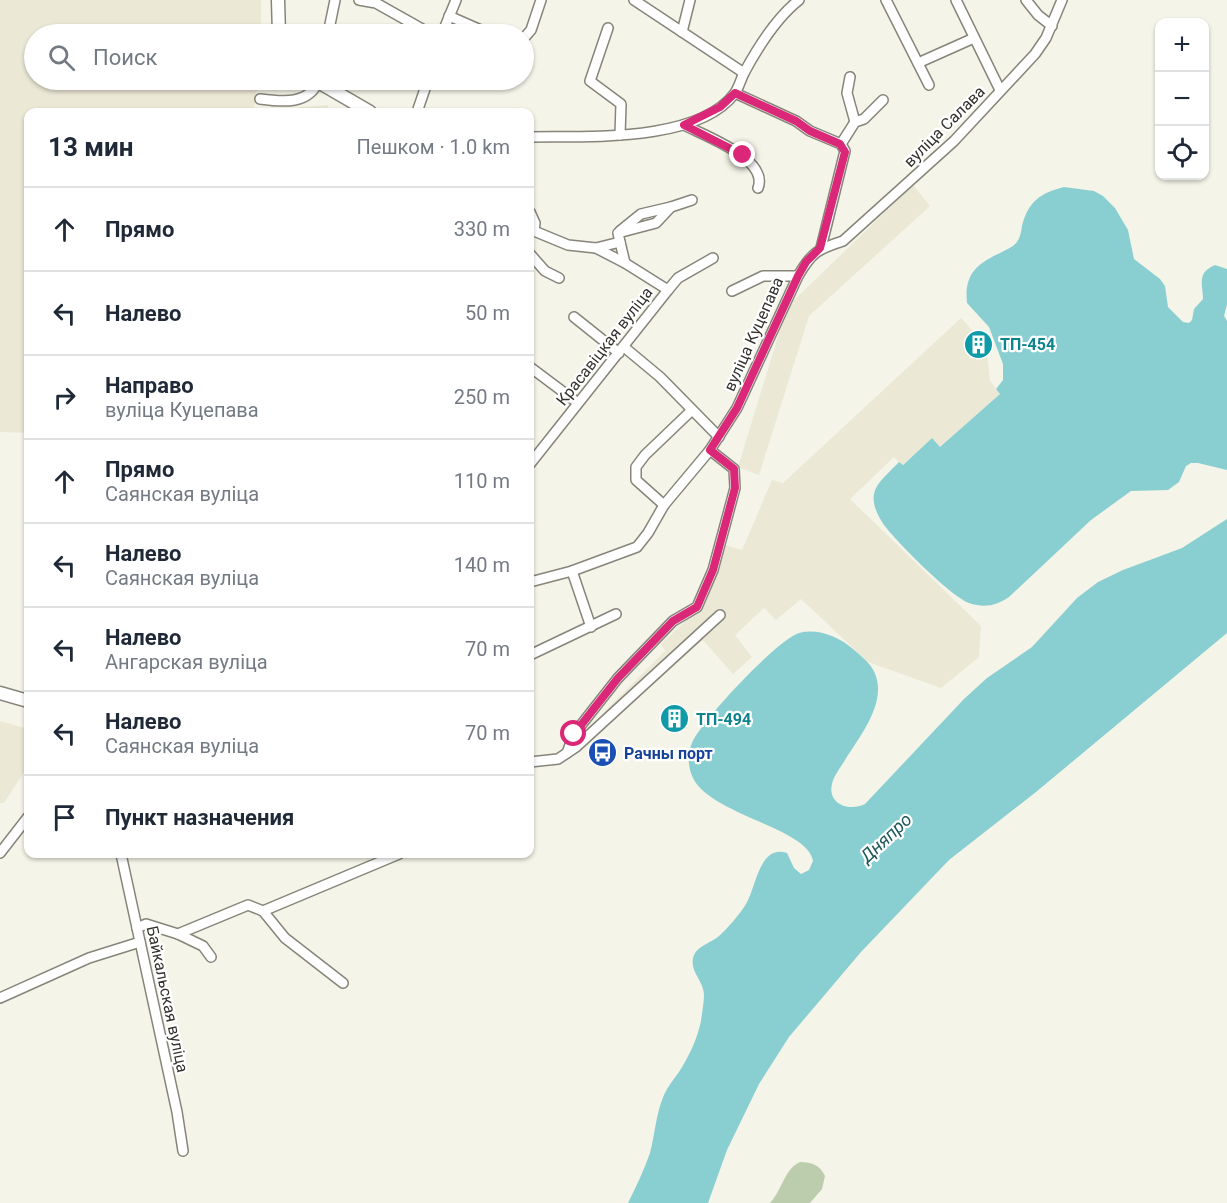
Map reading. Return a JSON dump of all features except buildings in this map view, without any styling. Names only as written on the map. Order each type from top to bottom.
[{"type":"main road","points":[[278,0],[279,24]]},
{"type":"main road","points":[[334,90],[363,108]]},
{"type":"main road","points":[[0,693],[24,700]]},
{"type":"street","points":[[330,24],[335,0]]},
{"type":"street","points":[[359,0],[378,2],[414,24]]},
{"type":"street","points":[[446,24],[456,0]]},
{"type":"street","points":[[533,24],[542,0]]},
{"type":"street","points":[[634,0],[744,73]]},
{"type":"street","points":[[682,32],[690,0]]},
{"type":"street","points":[[534,137],[644,133],[684,125],[720,107],[735,93],[744,73],[784,12],[799,0]]},
{"type":"street","points":[[886,0],[929,85]]},
{"type":"street","points":[[956,0],[1000,90]]},
{"type":"street","points":[[1026,0],[1038,15],[1052,26]]},
{"type":"street","name":"вуліца Салава","points":[[820,248],[843,241],[954,141],[1041,47],[1062,0]]},
{"type":"street","points":[[449,16],[467,24]]},
{"type":"street","points":[[608,28],[590,81],[621,104],[620,135]]},
{"type":"street","points":[[918,63],[974,38]]},
{"type":"street","points":[[850,77],[847,93],[855,122]]},
{"type":"street","points":[[260,99],[288,102],[310,94],[312,90]]},
{"type":"street","points":[[418,108],[425,90]]},
{"type":"street","points":[[735,93],[840,144],[845,152],[820,248]]},
{"type":"street","points":[[840,144],[855,122],[864,119],[883,100]]},
{"type":"street","points":[[684,125],[743,155],[759,174],[761,180],[758,188]]},
{"type":"street","points":[[596,248],[656,223],[671,207],[692,200]]},
{"type":"street","points":[[534,236],[568,245],[596,248],[625,262],[668,290]]},
{"type":"street","points":[[619,238],[625,262]]},
{"type":"street","name":"вуліца Куцепава","points":[[719,436],[737,408],[798,276],[806,262],[820,248]]},
{"type":"street","name":"Красавіцкая вуліца","points":[[534,450],[578,403],[678,278],[712,258]]},
{"type":"street","points":[[534,259],[545,271],[559,278]]},
{"type":"street","points":[[732,291],[763,276],[798,276]]},
{"type":"street","points":[[534,581],[572,571],[637,547],[664,505],[719,436],[660,377],[574,317]]},
{"type":"street","points":[[534,370],[578,403]]},
{"type":"street","points":[[664,505],[636,480],[636,467],[645,455],[692,410]]},
{"type":"street","points":[[567,753],[574,734],[618,678],[673,621],[697,607],[713,570],[735,488],[734,469],[710,450]]},
{"type":"street","points":[[572,571],[591,627]]},
{"type":"street","points":[[534,653],[616,614]]},
{"type":"street","points":[[534,762],[552,761],[582,743],[720,615]]},
{"type":"street","points":[[0,853],[24,822]]},
{"type":"street","name":"Байкальская вуліца","points":[[122,858],[177,1112],[183,1151]]},
{"type":"street","points":[[263,911],[389,858]]},
{"type":"street","points":[[178,934],[248,905],[263,911],[285,938],[343,983]]},
{"type":"street","points":[[137,928],[146,924],[178,934],[202,946],[211,957]]},
{"type":"street","points":[[0,998],[89,958],[140,942]]},
{"type":"shaded area","points":[[0,0],[261,0],[261,24],[24,24],[24,90],[257,90],[254,108],[24,108],[24,433],[0,432]]},
{"type":"shaded area","points":[[328,105],[328,108],[292,108]]},
{"type":"shaded area","points":[[913,185],[930,206],[809,316],[759,475],[738,467],[787,307]]},
{"type":"shaded area","points":[[961,318],[986,345],[990,381],[1000,394],[940,447],[932,438],[902,465],[894,457],[850,499],[981,626],[979,657],[941,688],[868,662],[801,599],[776,620],[764,608],[735,635],[752,657],[733,674],[703,640],[611,722],[603,713],[665,651],[661,644],[705,602],[722,544],[742,550],[772,480],[783,483]]},
{"type":"shaded area","points":[[0,721],[24,728],[24,772],[4,803],[0,803]]},
{"type":"green space","points":[[800,1162],[812,1164],[821,1169],[825,1176],[822,1189],[810,1203],[770,1203],[790,1170]]},
{"type":"water","points":[[1064,187],[1094,191],[1115,208],[1128,230],[1134,259],[1160,279],[1165,286],[1168,307],[1183,322],[1189,323],[1192,320],[1194,309],[1203,299],[1202,280],[1205,272],[1215,265],[1227,269],[1227,304],[1224,316],[1227,321],[1227,470],[1191,463],[1186,466],[1179,482],[1168,490],[1131,491],[1091,520],[1009,597],[990,605],[974,605],[960,598],[937,580],[891,533],[876,510],[874,494],[881,481],[899,462],[903,465],[932,438],[940,447],[1000,394],[996,389],[1003,380],[1003,364],[989,327],[967,303],[970,278],[978,266],[1014,245],[1028,211],[1036,200],[1048,192]]},
{"type":"water","name":"Дняпро","points":[[1227,519],[1227,633],[1036,792],[949,860],[861,952],[789,1037],[759,1084],[727,1150],[708,1203],[628,1203],[650,1153],[661,1102],[686,1060],[699,1028],[704,994],[694,970],[694,955],[719,936],[740,912],[746,904],[764,861],[770,855],[778,852],[787,853],[794,868],[801,874],[809,870],[813,861],[807,849],[795,839],[719,802],[703,791],[693,778],[689,752],[698,732],[709,718],[758,665],[799,633],[821,633],[841,641],[870,665],[876,677],[878,689],[872,714],[834,777],[831,791],[836,801],[841,804],[853,807],[865,804],[964,699],[987,678],[1032,647],[1077,598],[1098,582],[1123,570],[1182,548]]},
{"type":"place","name":"ТП-454","points":[[979,344]]},
{"type":"place","name":"ТП-494","points":[[675,719]]},
{"type":"place","name":"Рачны порт","points":[[603,753]]},
{"type":"route","points":[[574,734],[618,678],[673,621],[697,607],[713,570],[735,488],[734,469],[710,450],[737,408],[798,276],[806,262],[820,248],[845,152],[840,144],[735,93],[720,107],[684,125],[743,155]]}]
